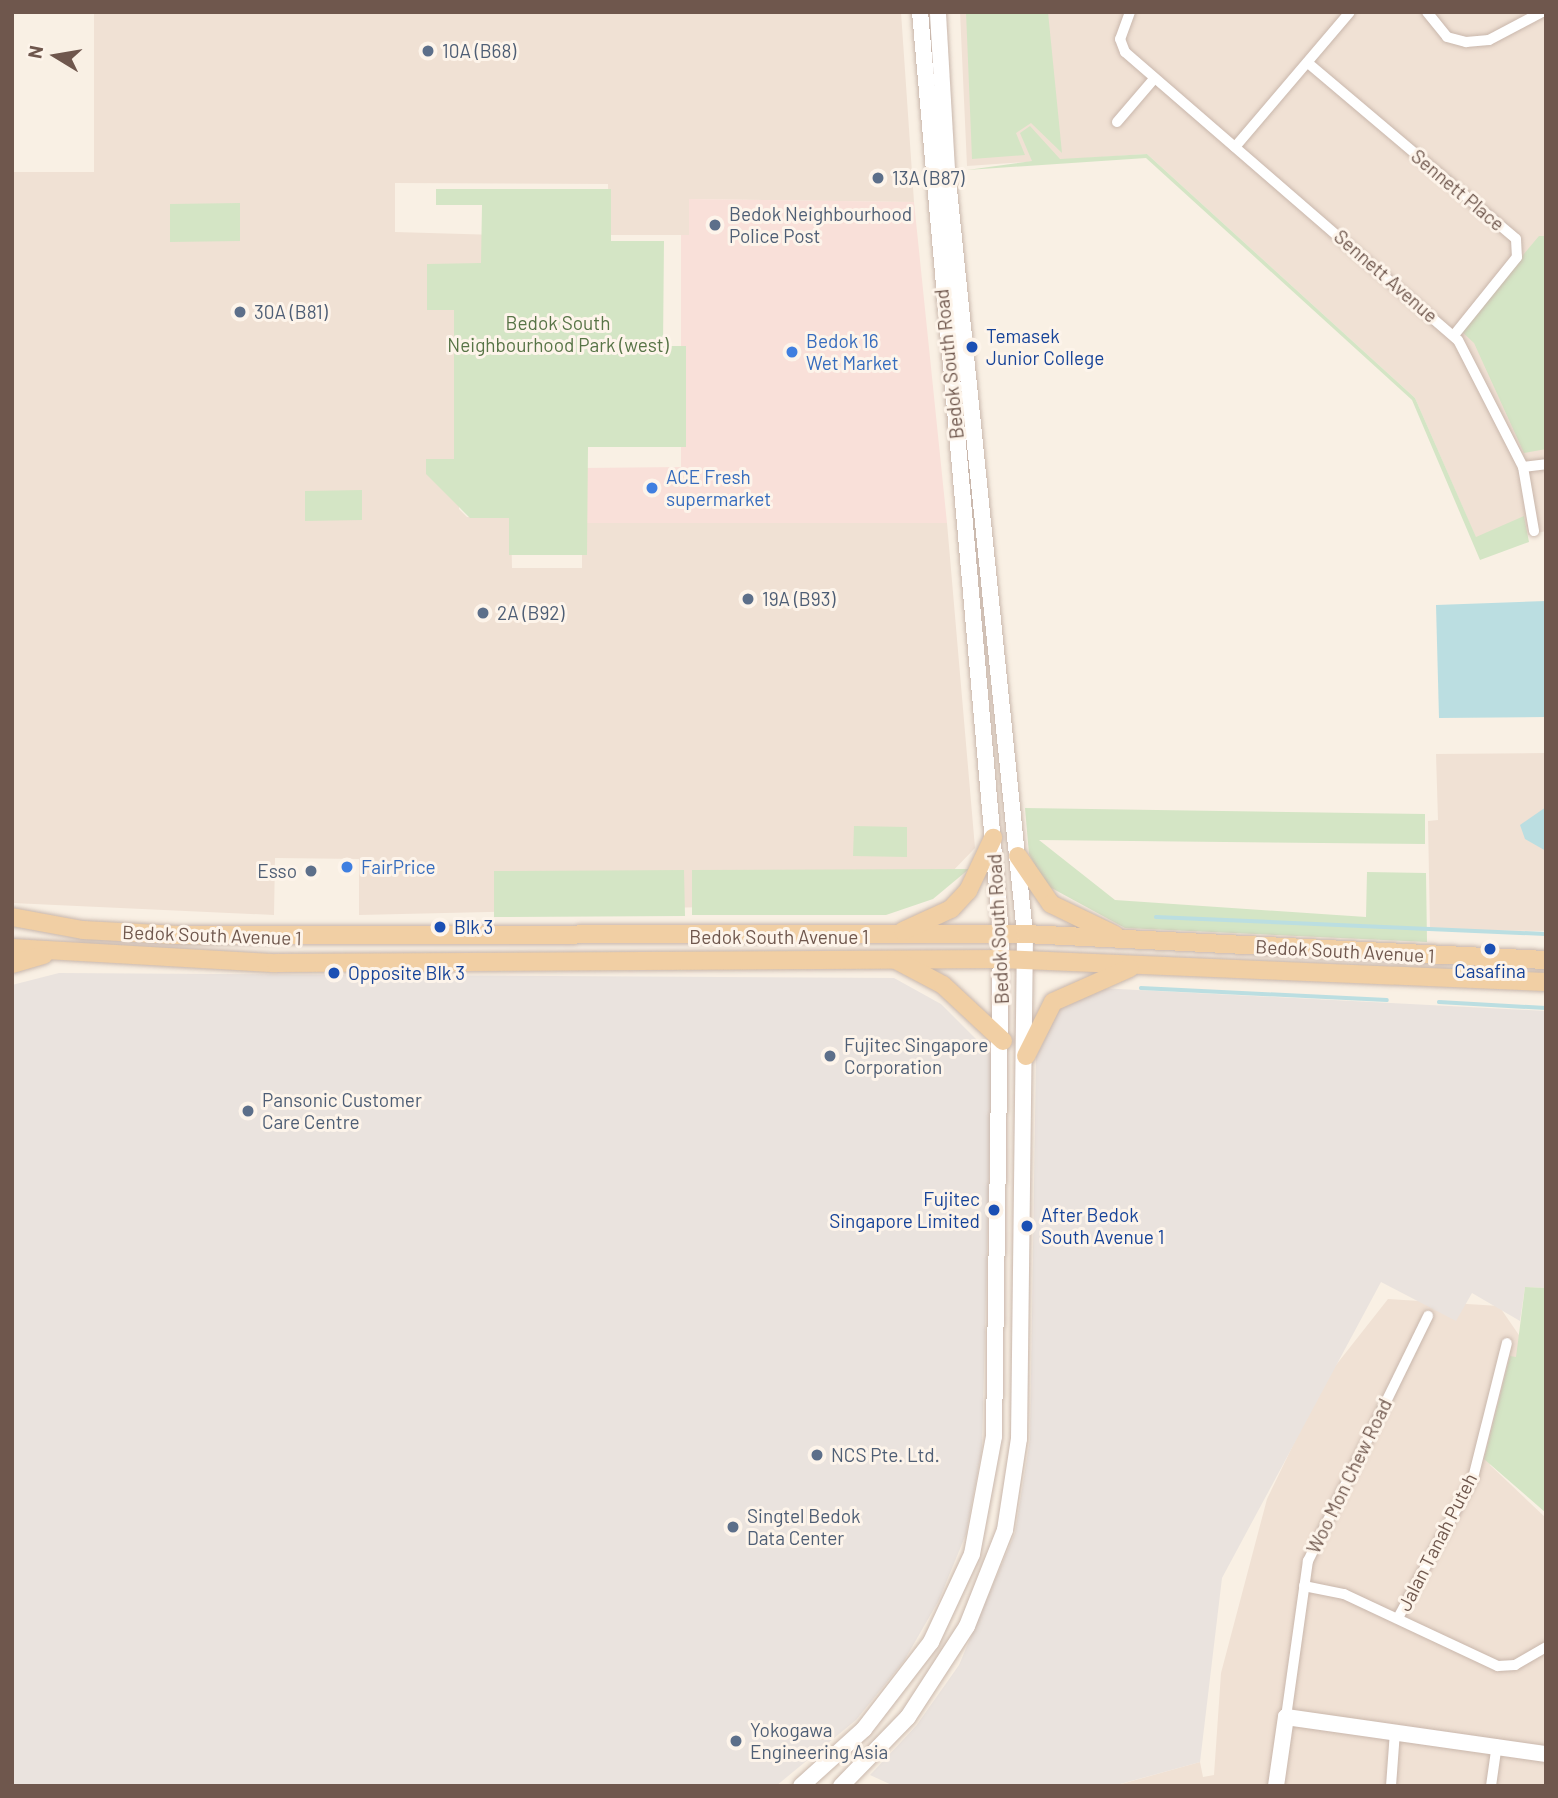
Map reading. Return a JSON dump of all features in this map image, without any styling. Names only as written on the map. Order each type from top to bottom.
[{"type":"main road","name":"Bedok South Road","points":[[801,1786],[864,1729],[913,1670],[961,1583],[982,1520],[994,1436],[1003,1041],[1001,934],[927,122],[920,12]]},
{"type":"main road","name":"Bedok South Road","points":[[841,1786],[908,1717],[950,1659],[1005,1530],[1019,1439],[1026,1056],[1025,934],[944,120],[938,12]]},
{"type":"main road","points":[[927,122],[944,120]]},
{"type":"main road","points":[[886,937],[951,909],[968,891],[993,838]]},
{"type":"main road","points":[[1018,856],[1051,904],[1125,939]]},
{"type":"main road","name":"Bedok South Avenue 1","points":[[12,917],[83,930],[276,938],[886,937],[1025,934],[1546,960]]},
{"type":"main road","name":"Bedok South Avenue 1","points":[[12,948],[54,953],[276,963],[1002,959],[1546,982]]},
{"type":"main road","points":[[12,964],[54,953]]},
{"type":"main road","points":[[892,959],[943,985],[1003,1041]]},
{"type":"main road","points":[[1026,1056],[1053,1002],[1074,987],[1140,964]]},
{"type":"main road","points":[[1276,1786],[1286,1717],[1497,1744],[1546,1754]]},
{"type":"street","name":"Sennett Avenue","points":[[1130,12],[1121,47],[1153,80],[1454,335],[1523,467],[1534,531]]},
{"type":"street","points":[[1235,147],[1350,12]]},
{"type":"street","points":[[1427,12],[1447,37],[1466,42],[1489,40],[1542,12]]},
{"type":"street","name":"Sennett Place","points":[[1308,63],[1516,239],[1517,257],[1454,335]]},
{"type":"street","points":[[1117,122],[1153,80]]},
{"type":"street","points":[[1523,467],[1546,464]]},
{"type":"street","name":"Woo Mon Chew Road","points":[[1286,1717],[1308,1561],[1429,1316]]},
{"type":"street","name":"Jalan Tanah Puteh","points":[[1398,1618],[1473,1478],[1507,1343]]},
{"type":"street","name":"Jalan Tanah Puteh","points":[[1304,1586],[1344,1594],[1499,1666],[1515,1665],[1546,1647]]},
{"type":"street","points":[[1391,1786],[1395,1731]]},
{"type":"street","points":[[1492,1786],[1497,1744]]},
{"type":"shaded area","points":[[94,12],[901,12],[914,202],[689,199],[689,235],[609,235],[608,184],[395,183],[395,232],[498,235],[497,279],[459,279],[459,509],[467,517],[511,518],[512,568],[582,568],[582,523],[947,523],[975,848],[948,876],[887,903],[359,915],[359,859],[275,858],[274,915],[12,903],[12,172],[94,172]]},
{"type":"shaded area","points":[[960,12],[1546,12],[1546,531],[1528,535],[1524,517],[1476,538],[1415,398],[1147,154],[967,166]]},
{"type":"shaded area","points":[[689,199],[914,202],[947,523],[582,523],[582,468],[681,467],[681,235],[689,235]]},
{"type":"shaded area","name":"Casafina","points":[[1546,753],[1546,931],[1430,930],[1428,821],[1438,820],[1436,754]]},
{"type":"shaded area","points":[[59,973],[894,978],[941,1004],[992,1055],[982,1449],[966,1534],[939,1600],[904,1661],[856,1720],[776,1786],[12,1786],[12,985]]},
{"type":"shaded area","points":[[1099,988],[1546,1011],[1546,1288],[1525,1287],[1520,1321],[1472,1293],[1456,1321],[1381,1282],[1222,1578],[1200,1762],[1113,1786],[894,1786],[870,1775],[916,1726],[959,1665],[1015,1533],[1030,1439],[1036,1057],[1062,1004]]},
{"type":"shaded area","points":[[1388,1299],[1499,1306],[1523,1341],[1490,1465],[1546,1518],[1546,1786],[1114,1786],[1200,1762],[1203,1777],[1214,1775],[1221,1673],[1267,1499],[1325,1379]]},
{"type":"green space","points":[[966,12],[1048,12],[1062,153],[1031,123],[1016,133],[1025,155],[972,159]]},
{"type":"green space","points":[[1030,126],[1060,159],[1147,154],[1415,398],[1476,537],[1524,516],[1529,542],[1480,560],[1412,400],[1146,158],[967,170],[1032,161],[1020,133]]},
{"type":"green space","name":"Bedok South Neighbourhood Park (west)","points":[[436,189],[611,189],[611,241],[664,241],[663,346],[686,346],[686,447],[588,447],[587,555],[509,555],[509,518],[470,518],[426,474],[426,459],[454,459],[454,310],[427,310],[427,264],[481,263],[482,205],[436,205]]},
{"type":"green space","points":[[240,203],[240,241],[170,242],[170,204]]},
{"type":"green space","points":[[1539,236],[1546,236],[1546,449],[1524,453],[1474,343],[1460,330]]},
{"type":"green space","points":[[362,490],[362,520],[305,521],[305,491]]},
{"type":"green space","points":[[1025,808],[1425,814],[1425,844],[1039,840],[1115,900],[1366,917],[1367,872],[1426,873],[1427,942],[1125,928],[1046,885],[1029,854]]},
{"type":"green space","points":[[854,826],[907,827],[907,857],[853,856]]},
{"type":"green space","points":[[969,869],[933,899],[886,915],[692,915],[692,870]]},
{"type":"green space","points":[[684,870],[685,916],[494,917],[494,871]]},
{"type":"green space","points":[[1525,1287],[1546,1288],[1546,1513],[1484,1459],[1510,1356],[1516,1357]]},
{"type":"water","points":[[1546,601],[1546,717],[1439,718],[1436,605]]},
{"type":"water","points":[[1546,807],[1546,851],[1525,839],[1520,825]]},
{"type":"waterway","points":[[1156,917],[1546,934]]},
{"type":"waterway","points":[[1141,988],[1387,1000]]},
{"type":"waterway","points":[[1439,1002],[1546,1008]]},
{"type":"place","name":"10A (B68)","points":[[428,51]]},
{"type":"place","name":"13A (B87)","points":[[878,178]]},
{"type":"place","name":"Bedok Neighbourhood Police Post","points":[[715,225]]},
{"type":"place","name":"30A (B81)","points":[[240,312]]},
{"type":"place","name":"Temasek Junior College","points":[[972,347]]},
{"type":"place","name":"Bedok 16 Wet Market","points":[[792,352]]},
{"type":"place","name":"ACE Fresh supermarket","points":[[652,488]]},
{"type":"place","name":"19A (B93)","points":[[748,599]]},
{"type":"place","name":"2A (B92)","points":[[483,613]]},
{"type":"place","name":"FairPrice","points":[[347,867]]},
{"type":"place","name":"Esso","points":[[311,871]]},
{"type":"place","name":"Blk 3","points":[[440,927]]},
{"type":"place","name":"Casafina","points":[[1490,949]]},
{"type":"place","name":"Opposite Blk 3","points":[[334,973]]},
{"type":"place","name":"Fujitec Singapore Corporation","points":[[830,1056]]},
{"type":"place","name":"Pansonic Customer Care Centre","points":[[248,1111]]},
{"type":"place","name":"Fujitec Singapore Limited","points":[[994,1210]]},
{"type":"place","name":"After Bedok South Avenue 1","points":[[1027,1226]]},
{"type":"place","name":"NCS Pte. Ltd.","points":[[817,1455]]},
{"type":"place","name":"Singtel Bedok Data Center","points":[[733,1527]]},
{"type":"place","name":"Yokogawa Engineering Asia","points":[[736,1741]]}]
